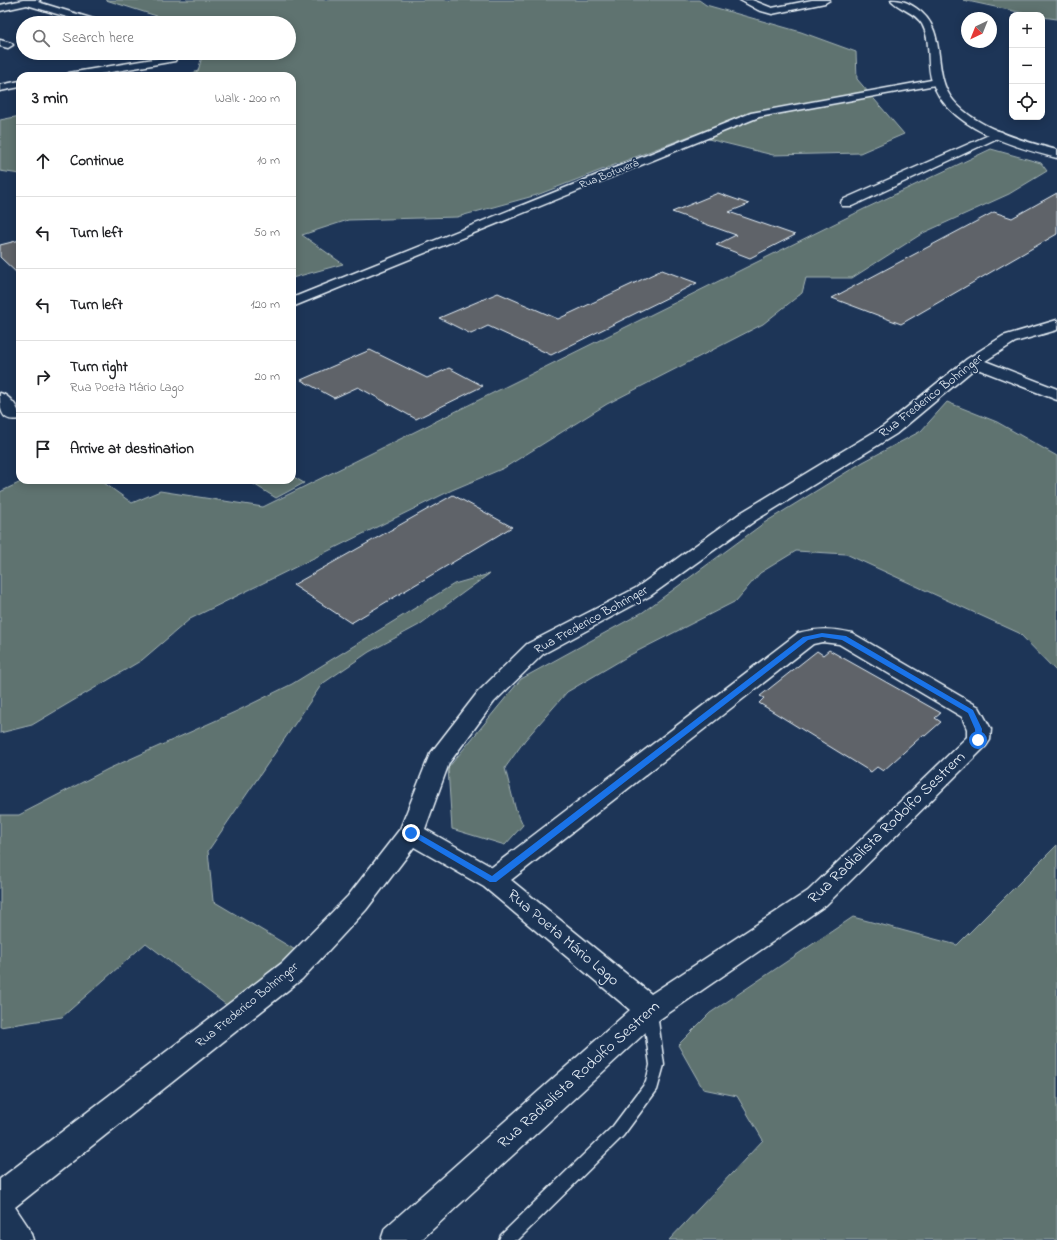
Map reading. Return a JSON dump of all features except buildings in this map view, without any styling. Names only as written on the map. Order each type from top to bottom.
[{"type":"main road","points":[[896,0],[917,13],[928,23],[930,28],[937,82],[951,105],[970,119],[998,134],[1057,154]]},
{"type":"street","points":[[745,0],[761,8],[772,11],[826,0]]},
{"type":"street","points":[[0,8],[32,1],[76,16]]},
{"type":"street","points":[[93,72],[165,60]]},
{"type":"street","name":"Rua Botuverá","points":[[296,301],[755,115],[937,82]]},
{"type":"street","points":[[0,88],[16,85]]},
{"type":"street","points":[[847,204],[998,134]]},
{"type":"street","name":"Rua Frederico Bohringer","points":[[0,1199],[292,971],[357,903],[411,833],[438,760],[486,697],[535,649],[643,592],[749,516],[890,430],[973,362],[1009,339],[1057,325]]},
{"type":"street","points":[[973,362],[1057,395]]},
{"type":"street","points":[[0,398],[11,416]]},
{"type":"street","name":"Rua Radialista Rodolfo Sestrem","points":[[397,1240],[650,1010],[817,898],[978,740],[979,729],[971,712],[844,638],[822,635],[806,638],[493,880]]},
{"type":"street","name":"Rua Poeta Mário Lago","points":[[411,833],[493,880],[650,1010]]},
{"type":"street","points":[[0,1212],[17,1240]]},
{"type":"lane","points":[[507,1240],[618,1131],[652,1085],[657,1065],[650,1010]]},
{"type":"green space","points":[[106,0],[699,0],[706,5],[801,32],[856,52],[857,79],[904,134],[860,153],[773,155],[692,135],[537,195],[457,217],[348,220],[302,235],[343,264],[296,277],[296,72],[195,72],[198,71],[201,60],[296,60],[296,16],[157,16]]},
{"type":"green space","points":[[963,0],[1057,0],[1057,19],[1045,17],[1045,12],[1018,12]]},
{"type":"green space","points":[[16,117],[16,173],[0,171],[0,120]]},
{"type":"green space","points":[[991,149],[1041,163],[1047,171],[1009,194],[923,233],[852,278],[806,278],[802,293],[763,324],[607,404],[504,468],[452,490],[190,619],[142,660],[32,725],[0,733],[0,492],[17,484],[106,484],[132,503],[160,491],[263,507],[864,209]]},
{"type":"green space","points":[[947,402],[997,422],[1057,456],[1057,672],[1019,633],[846,554],[796,551],[760,573],[736,601],[630,655],[567,692],[525,740],[505,768],[515,807],[523,825],[505,845],[452,829],[448,768],[521,679],[643,612],[764,523],[863,462],[921,431]]},
{"type":"green space","points":[[296,478],[304,483],[276,498],[253,484],[296,484]]},
{"type":"green space","points":[[489,574],[419,625],[369,652],[322,684],[208,851],[213,901],[297,951],[229,1007],[146,943],[62,1017],[0,1027],[0,815],[19,815],[108,769],[237,711],[292,684],[454,584]]},
{"type":"green space","points":[[1057,845],[1057,1240],[669,1240],[763,1140],[737,1096],[703,1089],[678,1045],[710,1013],[853,917],[957,945]]},
{"type":"route","points":[[411,833],[493,880],[806,638],[822,635],[844,638],[971,712],[979,729],[978,740]]}]
